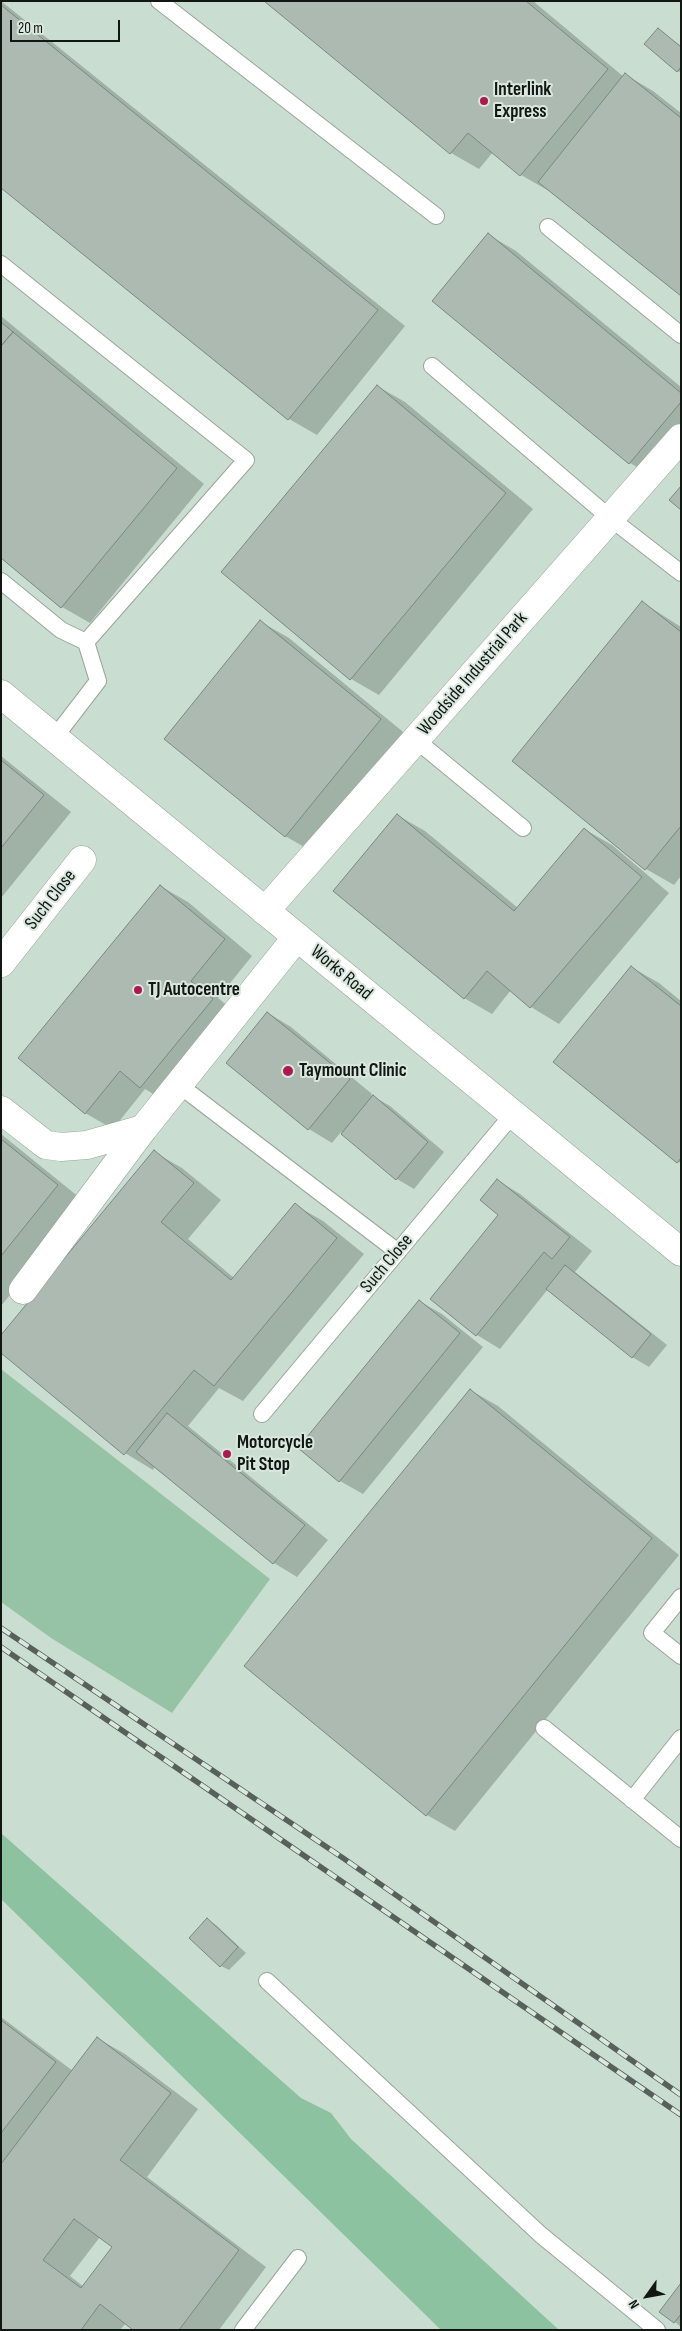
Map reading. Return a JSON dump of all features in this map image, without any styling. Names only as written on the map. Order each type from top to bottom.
[{"type":"street","name":"Woodside Industrial Park","points":[[265,911],[681,438]]},
{"type":"street","name":"Works Road","points":[[1,694],[681,1252]]},
{"type":"street","name":"Such Close","points":[[1,963],[82,860]]},
{"type":"street","points":[[23,1290],[143,1129],[298,937]]},
{"type":"street","points":[[1,1110],[46,1145],[61,1147],[87,1145],[143,1129]]},
{"type":"lane","points":[[158,1],[436,216]]},
{"type":"lane","points":[[548,227],[681,336]]},
{"type":"lane","points":[[1,264],[246,460],[86,642]]},
{"type":"lane","points":[[432,366],[610,518],[681,573]]},
{"type":"lane","points":[[1,581],[61,630],[86,642],[98,681],[55,737]]},
{"type":"lane","points":[[416,740],[523,828]]},
{"type":"lane","points":[[178,1085],[398,1252]]},
{"type":"lane","name":"Such Close","points":[[262,1414],[513,1114]]},
{"type":"lane","points":[[681,1597],[652,1633],[681,1656]]},
{"type":"lane","points":[[544,1728],[681,1839]]},
{"type":"lane","points":[[632,1800],[681,1738]]},
{"type":"lane","points":[[268,1981],[541,2235],[657,2330]]},
{"type":"lane","points":[[243,2330],[298,2258]]},
{"type":"shaded area","points":[[1,1],[681,1],[681,2330],[1,2330],[1,1602],[51,1638],[172,1713],[269,1579],[1,1369]]},
{"type":"green space","points":[[1,1369],[270,1579],[172,1713],[51,1638],[1,1602]]},
{"type":"green space","points":[[1,1833],[301,2098],[331,2113],[351,2139],[559,2330],[441,2330],[1,1899]]},
{"type":"building","name":"Interlink Express","points":[[264,1],[526,1],[608,69],[520,176],[468,133],[450,154]]},
{"type":"building","points":[[1,5],[378,310],[288,420],[1,188]]},
{"type":"building","points":[[658,28],[681,47],[681,67],[677,72],[644,44]]},
{"type":"building","points":[[625,73],[681,118],[681,296],[538,182]]},
{"type":"building","points":[[488,233],[681,393],[681,402],[629,464],[432,301]]},
{"type":"building","points":[[1,322],[13,332],[1,346]]},
{"type":"building","points":[[13,332],[177,468],[61,608],[1,558],[1,346]]},
{"type":"building","points":[[377,385],[506,493],[350,680],[221,572]]},
{"type":"building","points":[[681,486],[681,510],[669,500]]},
{"type":"building","points":[[642,601],[681,632],[681,826],[645,870],[512,761]]},
{"type":"building","points":[[260,620],[381,719],[285,837],[164,739]]},
{"type":"building","points":[[1,760],[44,795],[1,848]]},
{"type":"building","points":[[397,814],[514,911],[584,828],[642,877],[530,1008],[487,971],[464,999],[333,891]]},
{"type":"building","name":"TJ Autocentre","points":[[160,885],[225,939],[191,981],[213,999],[140,1088],[120,1071],[85,1114],[18,1058]]},
{"type":"building","points":[[631,966],[681,1006],[681,1158],[677,1163],[553,1062]]},
{"type":"building","name":"Taymount Clinic","points":[[267,1012],[350,1079],[308,1130],[226,1063]]},
{"type":"building","points":[[373,1095],[428,1142],[396,1180],[341,1134]]},
{"type":"building","points":[[1,1139],[58,1185],[1,1256]]},
{"type":"building","points":[[154,1150],[194,1183],[161,1222],[231,1280],[295,1203],[337,1238],[214,1386],[194,1370],[124,1455],[1,1353],[1,1335]]},
{"type":"building","points":[[497,1179],[570,1237],[552,1259],[544,1252],[476,1336],[430,1299],[498,1215],[480,1200]]},
{"type":"building","points":[[565,1265],[651,1334],[632,1358],[546,1289]]},
{"type":"building","points":[[419,1300],[460,1333],[339,1482],[298,1448]]},
{"type":"building","points":[[470,1389],[652,1538],[426,1816],[244,1666]]},
{"type":"building","points":[[167,1413],[305,1525],[273,1564],[136,1452]]},
{"type":"building","points":[[207,1918],[238,1947],[220,1967],[189,1938]]},
{"type":"building","points":[[1,2020],[56,2062],[1,2133]]},
{"type":"building","points":[[97,2037],[171,2093],[120,2160],[239,2250],[179,2330],[133,2330],[100,2304],[81,2330],[1,2330],[1,2164]],"holes":[[[74,2219],[112,2247],[81,2288],[43,2260]]]},
{"type":"building","points":[[681,2283],[681,2314],[674,2323],[659,2312]]},
{"type":"railway","points":[[1,1628],[343,1858],[681,2095]]},
{"type":"railway","points":[[1,1647],[681,2115]]},
{"type":"place","name":"Interlink Express","points":[[484,101]]},
{"type":"place","name":"TJ Autocentre","points":[[138,990]]},
{"type":"place","name":"Taymount Clinic","points":[[288,1071]]},
{"type":"place","name":"Motorcycle Pit Stop","points":[[227,1454]]}]
